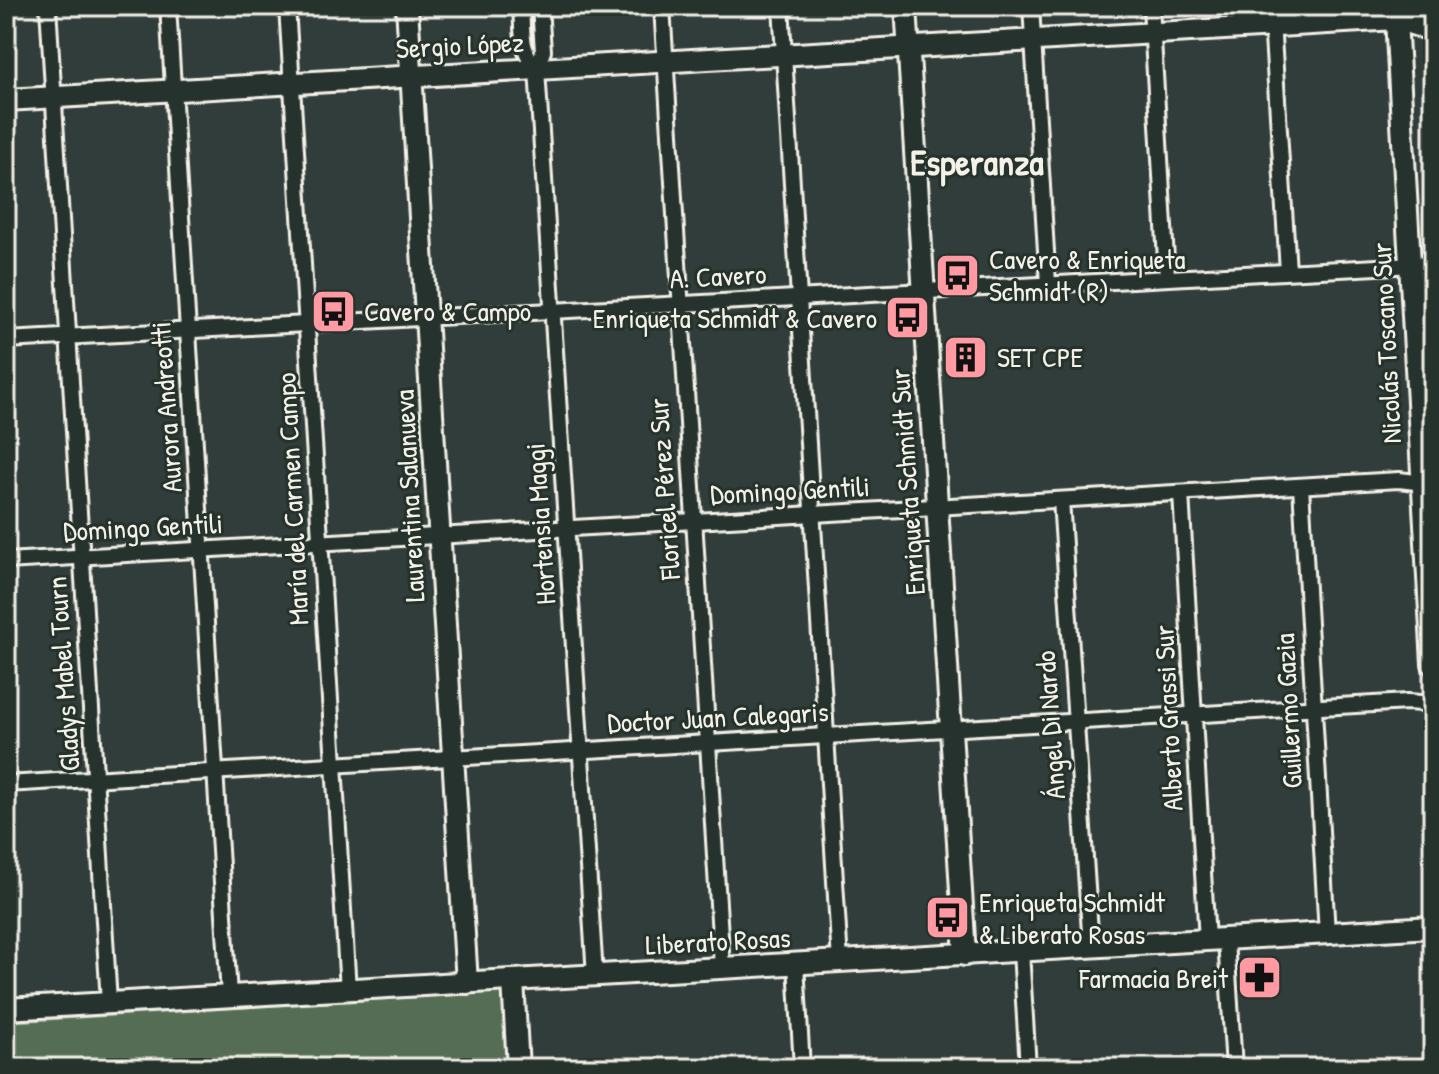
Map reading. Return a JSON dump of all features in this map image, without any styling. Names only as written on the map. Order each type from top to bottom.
[{"type":"street","name":"Gladys Mabel Tourn","points":[[48,6],[109,1003]]},
{"type":"street","name":"Aurora Andreotti","points":[[168,6],[229,996]]},
{"type":"street","name":"María del Carmen Campo","points":[[287,6],[348,990]]},
{"type":"street","name":"Laurentina Salanueva","points":[[407,6],[467,983]]},
{"type":"street","name":"Hortensia Maggi","points":[[521,6],[524,50],[537,69]]},
{"type":"street","name":"Hortensia Maggi","points":[[540,6],[543,51],[537,69],[595,976]]},
{"type":"street","name":"Floricel Pérez Sur","points":[[662,6],[722,968]]},
{"type":"street","points":[[781,6],[840,962]]},
{"type":"street","name":"Enriqueta Schmidt Sur","points":[[906,6],[965,955]]},
{"type":"street","points":[[1031,6],[1048,284]]},
{"type":"street","points":[[1151,6],[1167,277]]},
{"type":"street","name":"Sergio López","points":[[6,100],[1152,33],[1272,16],[1415,11],[1433,7]]},
{"type":"street","name":"Sergio López","points":[[1395,10],[1421,27],[1433,29]]},
{"type":"street","name":"Nicolás Toscano Sur","points":[[1395,10],[1410,265],[1428,483],[1433,664]]},
{"type":"street","points":[[1272,16],[1288,271]]},
{"type":"street","name":"A. Cavero","points":[[6,340],[1433,264]]},
{"type":"street","name":"Domingo Gentili","points":[[6,561],[1405,480],[1428,483]]},
{"type":"street","name":"Guillermo Gazia","points":[[1301,486],[1327,934]]},
{"type":"street","name":"Alberto Grassi Sur","points":[[1181,493],[1194,715],[1217,940],[1234,1068]]},
{"type":"street","name":"Ángel Di Nardo","points":[[1061,500],[1091,947]]},
{"type":"street","name":"Doctor Juan Calegaris","points":[[6,784],[1408,702],[1433,704]]},
{"type":"street","name":"Liberato Rosas","points":[[6,1009],[1433,927]]},
{"type":"street","points":[[1021,951],[1028,1068]]},
{"type":"street","points":[[796,964],[802,1068]]},
{"type":"street","points":[[513,980],[518,1068]]},
{"type":"green space","points":[[503,992],[507,1068],[6,1068],[6,1022]]},
{"type":"place","name":"Cavero & Enriqueta Schmidt (R)","points":[[958,275]]},
{"type":"place","name":"Cavero & Campo","points":[[333,311]]},
{"type":"place","name":"Enriqueta Schmidt & Cavero","points":[[908,318]]},
{"type":"place","name":"SET CPE","points":[[966,357]]},
{"type":"place","name":"Enriqueta Schmidt & Liberato Rosas","points":[[948,918]]},
{"type":"place","name":"Farmacia Breit","points":[[1259,978]]},
{"type":"district","name":"Esperanza","points":[[977,161]]}]
